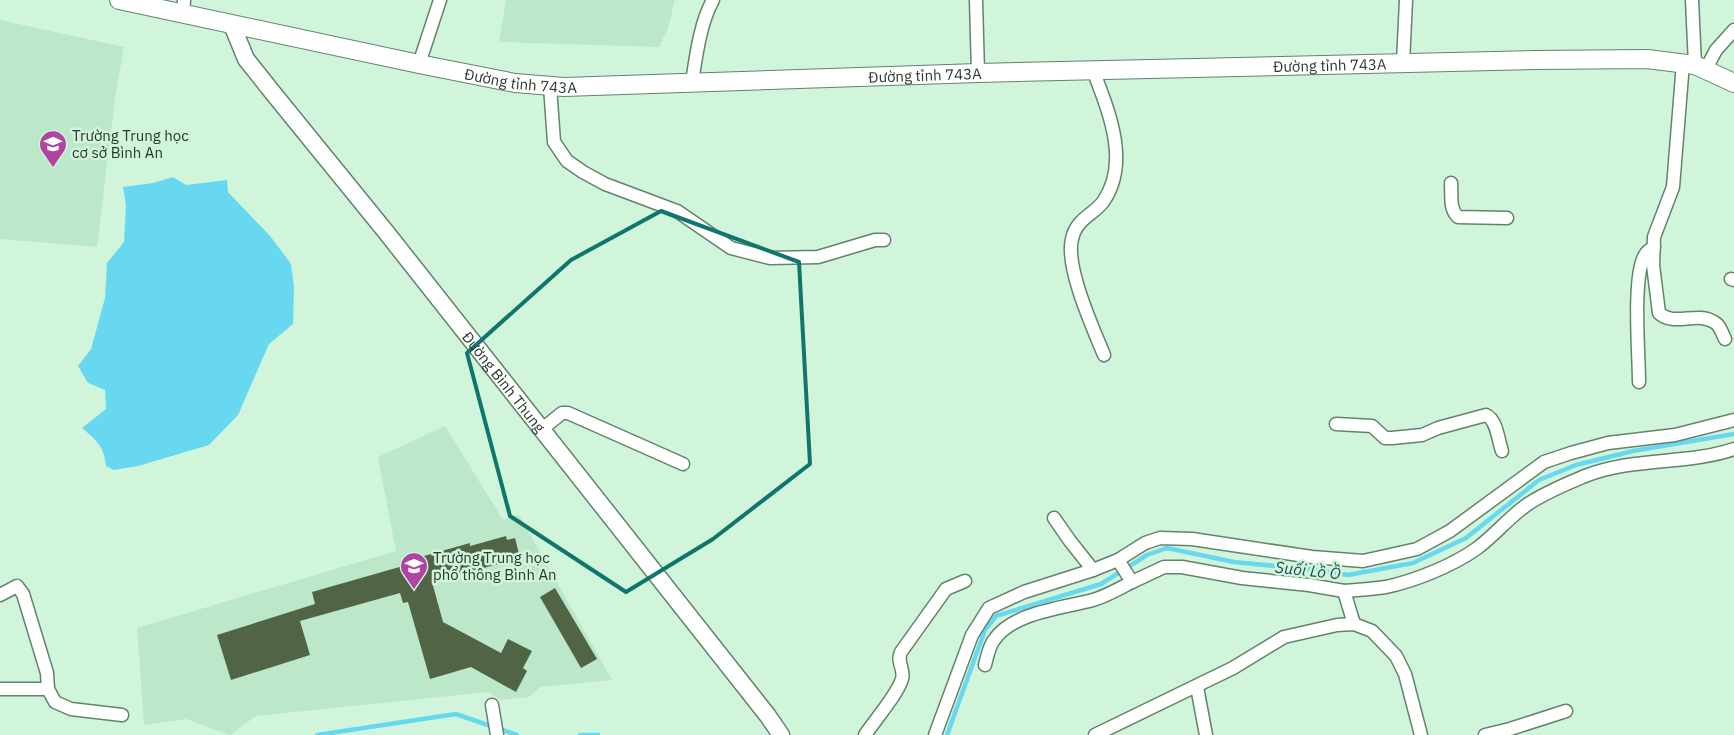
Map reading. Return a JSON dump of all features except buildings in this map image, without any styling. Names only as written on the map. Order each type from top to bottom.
[{"type":"main road","name":"Đường tỉnh 743A","points":[[119,0],[184,7],[232,25],[515,83],[564,88],[978,73],[1647,59],[1695,66],[1734,83]]},
{"type":"street","points":[[419,64],[440,0]]},
{"type":"street","points":[[692,82],[696,56],[708,8],[713,0]]},
{"type":"street","points":[[976,0],[978,73]]},
{"type":"street","points":[[1403,63],[1406,0]]},
{"type":"street","points":[[1692,0],[1695,66],[1673,188],[1654,237],[1653,265],[1659,313],[1664,318],[1670,320],[1708,319],[1714,321],[1719,326],[1725,339]]},
{"type":"street","name":"Đường Bình Thung","points":[[232,25],[246,59],[768,716],[781,735]]},
{"type":"street","points":[[1695,66],[1716,50],[1734,30]]},
{"type":"street","points":[[1093,70],[1113,127],[1116,158],[1112,183],[1102,203],[1076,226],[1070,250],[1073,270],[1091,324],[1104,355]]},
{"type":"street","points":[[550,86],[554,142],[567,161],[605,184],[677,211],[731,248],[770,258],[818,256],[875,240],[884,240]]},
{"type":"street","points":[[1451,183],[1452,207],[1454,214],[1458,217],[1507,218]]},
{"type":"street","points":[[1639,382],[1639,278],[1644,256],[1654,247]]},
{"type":"street","points":[[1638,321],[1659,313]]},
{"type":"street","points":[[541,430],[562,413],[568,414],[683,464]]},
{"type":"street","points":[[1336,424],[1372,426],[1385,438],[1392,438],[1422,435],[1438,428],[1486,415],[1493,422],[1502,451]]},
{"type":"street","points":[[935,735],[972,635],[990,608],[1024,592],[1118,560],[1145,543],[1160,538],[1192,539],[1312,557],[1363,561],[1417,549],[1450,531],[1544,462],[1571,452],[1608,443],[1675,434],[1734,420]]},
{"type":"street","points":[[985,665],[993,640],[1006,627],[1018,620],[1039,613],[1096,600],[1131,580],[1164,567],[1182,567],[1242,578],[1309,585],[1344,592],[1386,586],[1440,569],[1476,549],[1527,505],[1554,489],[1588,475],[1622,466],[1718,455],[1734,449]]},
{"type":"street","points":[[1054,518],[1093,570]]},
{"type":"street","points":[[1118,560],[1131,580]]},
{"type":"street","points":[[865,735],[900,685],[903,675],[898,661],[901,652],[946,589],[965,581]]},
{"type":"street","points":[[0,595],[17,586],[23,594],[47,673],[48,689],[55,702],[72,709],[122,715]]},
{"type":"street","points":[[1344,592],[1354,624]]},
{"type":"street","points":[[1095,735],[1233,668],[1284,637],[1337,625],[1354,624],[1372,631],[1396,656],[1405,674],[1421,735]]},
{"type":"street","points":[[1197,686],[1206,735]]},
{"type":"street","points":[[0,689],[48,689]]},
{"type":"street","points":[[492,711],[497,735]]},
{"type":"street","points":[[1485,735],[1566,712]]},
{"type":"highlighted area","points":[[661,211],[799,262],[810,464],[713,539],[626,592],[510,516],[467,353],[571,260]]},
{"type":"shaded area","points":[[506,0],[675,0],[668,28],[659,47],[499,42]]},
{"type":"shaded area","name":"Trường Trung học cơ sở Bình An","points":[[0,20],[124,47],[115,98],[97,247],[0,239]]},
{"type":"shaded area","name":"Trường Trung học phổ thông Bình An","points":[[445,426],[503,520],[519,515],[612,680],[540,687],[529,697],[501,700],[488,692],[256,716],[230,735],[186,719],[144,725],[137,628],[396,551],[378,457]]},
{"type":"water","points":[[173,177],[186,185],[227,180],[228,192],[271,237],[291,264],[294,288],[293,324],[269,344],[238,415],[209,445],[138,466],[114,470],[106,466],[104,453],[99,444],[82,428],[106,409],[105,390],[88,383],[78,366],[91,349],[105,298],[107,263],[124,242],[126,205],[123,187],[153,183]]},
{"type":"waterway","name":"Suối Lồ Ồ","points":[[947,735],[985,630],[996,616],[1101,584],[1147,555],[1167,548],[1234,562],[1318,570],[1348,575],[1413,563],[1466,538],[1539,480],[1576,465],[1633,451],[1734,434]]},
{"type":"waterway","name":"Suối Lồ Ồ","points":[[317,735],[456,714],[517,735]]},
{"type":"waterway","name":"Suối Lồ Ồ","points":[[580,735],[598,735]]},
{"type":"place","name":"Trường Trung học cơ sở Bình An","points":[[53,168]]},
{"type":"place","name":"Trường Trung học phổ thông Bình An","points":[[414,590]]}]
